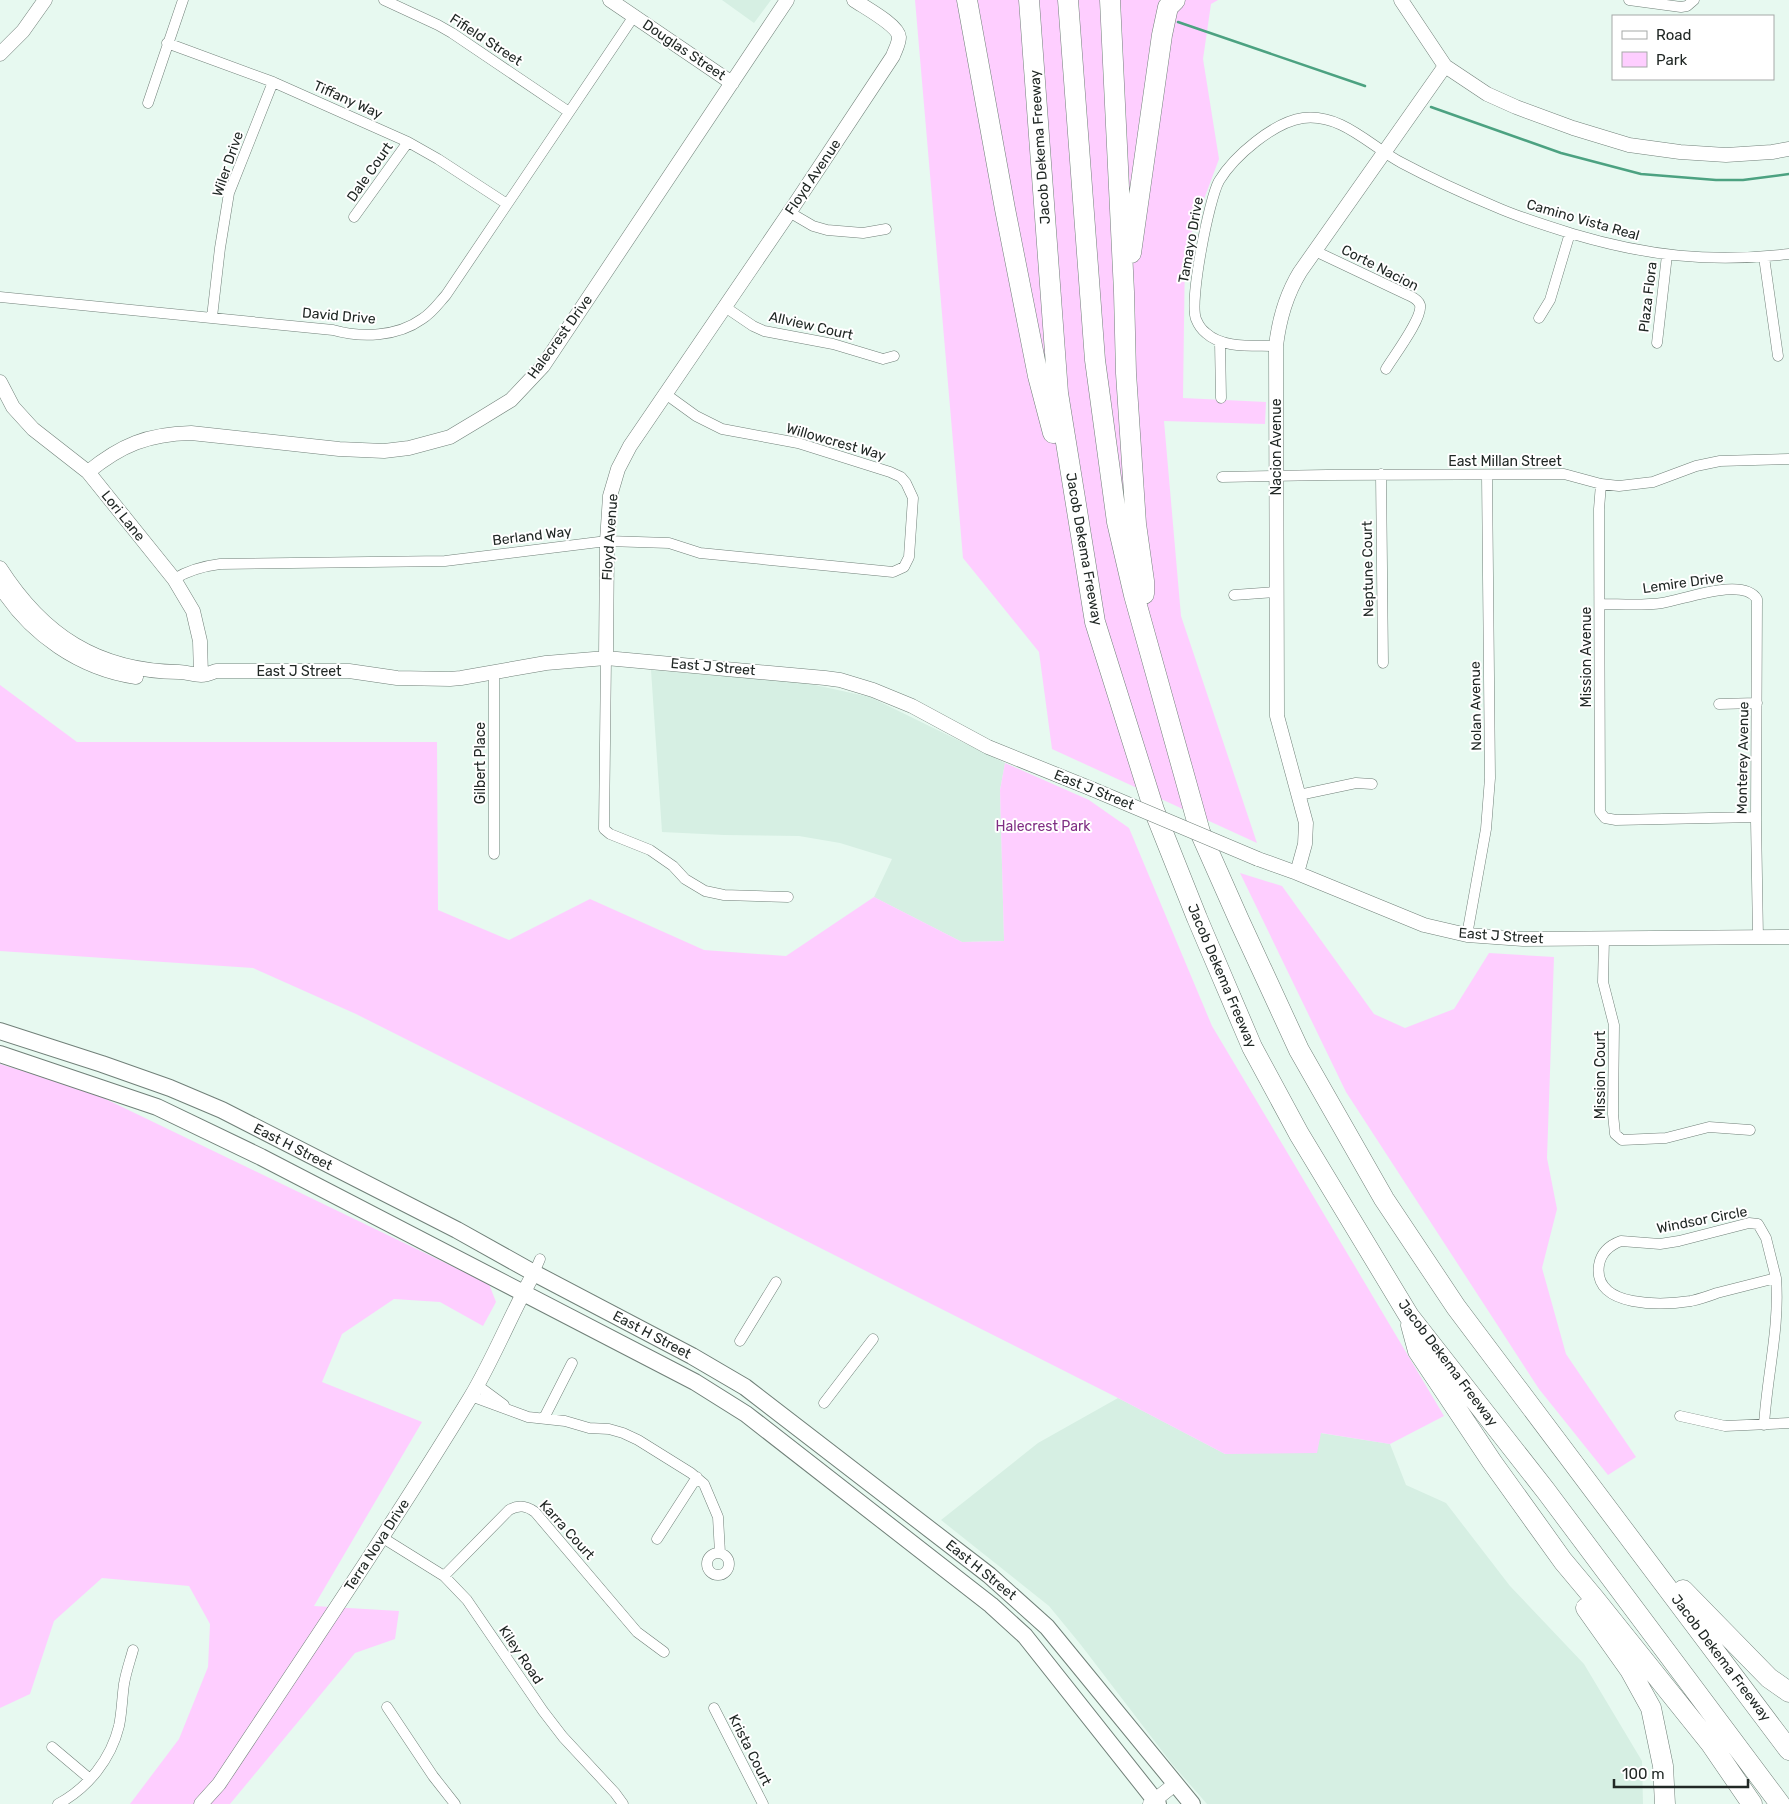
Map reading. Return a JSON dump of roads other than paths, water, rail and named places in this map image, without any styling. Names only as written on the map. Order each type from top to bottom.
[{"type":"highway","points":[[967,0],[1005,210],[1038,376],[1080,534]]},
{"type":"highway","name":"Jacob Dekema Freeway","points":[[1029,0],[1058,393],[1095,622],[1154,810],[1197,918],[1252,1047],[1298,1134],[1408,1316],[1546,1491],[1780,1804]]},
{"type":"highway","points":[[1110,0],[1126,373],[1136,524],[1144,581],[1143,626]]},
{"type":"highway","points":[[1124,292],[1162,35],[1168,7],[1175,0]]},
{"type":"highway","name":"Jacob Dekema Freeway","points":[[1069,2],[1095,360],[1117,522],[1143,626],[1200,832],[1299,1050],[1384,1199],[1456,1307],[1789,1750]]},
{"type":"highway","points":[[1408,1316],[1418,1351],[1472,1434],[1563,1561],[1711,1744],[1752,1804]]},
{"type":"highway","points":[[1618,1521],[1769,1678],[1789,1692]]},
{"type":"highway","points":[[1563,1561],[1574,1590],[1630,1670],[1651,1708],[1662,1766],[1665,1804]]},
{"type":"main road","name":"East H Street","points":[[0,1031],[170,1088],[222,1110],[457,1230],[537,1266],[745,1387],[995,1580],[1047,1627],[1192,1804]]},
{"type":"main road","name":"East H Street","points":[[0,1054],[157,1108],[261,1157],[694,1382],[746,1414],[990,1605],[1025,1636],[1154,1803]]},
{"type":"street","points":[[0,54],[23,31],[45,0]]},
{"type":"street","points":[[148,103],[183,0]]},
{"type":"street","name":"Fifield Street","points":[[384,0],[445,29],[569,112]]},
{"type":"street","name":"Douglas Street","points":[[610,0],[732,83]]},
{"type":"street","name":"Halecrest Drive","points":[[88,472],[135,441],[158,435],[191,433],[339,449],[384,451],[409,448],[450,437],[511,400],[543,366],[787,0]]},
{"type":"street","name":"Floyd Avenue","points":[[788,897],[705,892],[684,879],[673,866],[650,850],[610,834],[604,829],[607,541],[610,496],[618,469],[630,446],[789,212],[898,45],[899,36],[894,28],[854,0]]},
{"type":"street","points":[[1401,0],[1445,66],[1487,94],[1516,107],[1573,128],[1629,145],[1680,152],[1726,154],[1772,152],[1789,149]]},
{"type":"street","points":[[1629,0],[1681,7],[1687,6],[1694,0]]},
{"type":"street","name":"David Drive","points":[[0,297],[212,317],[362,335],[386,334],[410,327],[432,312],[446,295],[634,16]]},
{"type":"street","name":"Tiffany Way","points":[[167,43],[273,82],[408,142],[438,159],[507,204]]},
{"type":"street","name":"Nacion Avenue","points":[[1297,873],[1303,854],[1306,823],[1277,716],[1276,346],[1280,319],[1300,272],[1445,66]]},
{"type":"street","name":"Wiler Drive","points":[[212,317],[220,248],[230,193],[273,82]]},
{"type":"street","name":"Tamayo Drive","points":[[1220,342],[1204,332],[1196,319],[1195,307],[1197,275],[1208,211],[1215,190],[1227,169],[1266,134],[1292,120],[1306,118],[1341,124],[1384,152]]},
{"type":"street","name":"Dale Court","points":[[354,218],[408,142]]},
{"type":"street","name":"Camino Vista Real","points":[[1384,152],[1402,163],[1529,221],[1630,249],[1667,255],[1720,258],[1764,257],[1789,254]]},
{"type":"street","points":[[789,212],[813,226],[827,230],[863,233],[886,229]]},
{"type":"street","points":[[1539,318],[1550,300],[1570,233]]},
{"type":"street","name":"Corte Nacion","points":[[1315,251],[1408,295],[1420,305],[1415,323],[1386,369]]},
{"type":"street","name":"Plaza Flora","points":[[1657,343],[1667,255]]},
{"type":"street","points":[[1764,257],[1778,356]]},
{"type":"street","name":"Allview Court","points":[[725,307],[753,326],[764,331],[833,344],[883,359],[894,356]]},
{"type":"street","points":[[1221,398],[1220,342],[1276,346]]},
{"type":"street","name":"Lori Lane","points":[[0,382],[12,407],[32,429],[88,472],[174,579],[193,611],[200,641],[201,675]]},
{"type":"street","name":"Willowcrest Way","points":[[666,394],[696,416],[722,429],[798,442],[890,472],[901,478],[906,482],[913,498],[909,557],[904,567],[893,572]]},
{"type":"street","name":"East Millan Street","points":[[1222,477],[1381,474],[1564,474],[1601,484],[1619,486],[1653,482],[1696,466],[1720,461],[1789,459]]},
{"type":"street","name":"Neptune Court","points":[[1381,474],[1383,663]]},
{"type":"street","name":"Nolan Avenue","points":[[1468,935],[1486,829],[1490,778],[1487,475]]},
{"type":"street","name":"Mission Avenue","points":[[1601,484],[1599,509],[1600,812],[1606,818],[1616,820],[1756,818]]},
{"type":"street","name":"Berland Way","points":[[174,579],[206,565],[445,561],[607,541],[668,543],[700,553],[893,572]]},
{"type":"street","name":"East J Street","points":[[0,568],[22,600],[44,624],[76,646],[111,662],[130,667],[155,671],[185,672],[218,680],[349,681],[397,678],[461,678],[546,663],[606,658],[840,680],[873,690],[912,706],[988,747],[1258,859],[1424,925],[1468,935],[1502,939],[1789,937]]},
{"type":"street","name":"East J Street","points":[[0,586],[21,614],[43,635],[64,651],[82,660],[112,672],[148,678],[190,680],[201,675]]},
{"type":"street","name":"Lemire Drive","points":[[1600,604],[1662,603],[1703,592],[1741,590]]},
{"type":"street","name":"Monterey Avenue","points":[[1741,590],[1750,593],[1758,599],[1756,818],[1758,937]]},
{"type":"street","points":[[1234,595],[1276,592]]},
{"type":"street","name":"Gilbert Place","points":[[494,672],[494,854]]},
{"type":"street","points":[[1719,704],[1757,703]]},
{"type":"street","points":[[1299,795],[1356,782],[1372,784]]},
{"type":"street","name":"Mission Court","points":[[1604,939],[1603,982],[1614,1025],[1613,1114],[1615,1134],[1622,1140],[1637,1140],[1666,1138],[1709,1127],[1750,1130]]},
{"type":"street","name":"Windsor Circle","points":[[1764,1424],[1766,1392],[1775,1336],[1778,1300],[1776,1278],[1766,1238],[1758,1224],[1749,1223],[1680,1241],[1660,1244],[1621,1241],[1607,1249],[1601,1259],[1599,1270],[1603,1286],[1615,1297],[1626,1300],[1653,1302],[1692,1301],[1776,1278]]},
{"type":"street","name":"Terra Nova Drive","points":[[201,1804],[219,1784],[383,1538],[474,1391],[537,1266]]},
{"type":"street","points":[[740,1341],[776,1282]]},
{"type":"street","points":[[824,1403],[873,1339]]},
{"type":"street","points":[[544,1418],[572,1362]]},
{"type":"street","points":[[474,1391],[515,1413],[528,1417],[564,1421],[589,1428],[609,1429],[623,1433],[638,1440],[697,1477],[704,1484],[718,1517],[720,1553]]},
{"type":"street","points":[[1680,1416],[1725,1426],[1789,1423]]},
{"type":"street","points":[[657,1539],[697,1477]]},
{"type":"street","name":"Karra Court","points":[[444,1576],[509,1510],[519,1506],[527,1507],[536,1512],[637,1632],[664,1652]]},
{"type":"street","name":"Kiley Road","points":[[383,1538],[444,1576],[467,1600],[560,1732],[623,1804]]},
{"type":"street","points":[[58,1804],[72,1795],[90,1779],[102,1764],[116,1736],[124,1683],[133,1650]]},
{"type":"street","points":[[387,1706],[433,1776],[455,1804]]},
{"type":"street","name":"Krista Court","points":[[714,1708],[762,1804]]},
{"type":"street","points":[[52,1747],[90,1779]]},
{"type":"street","points":[[1154,1803],[1175,1784]]},
{"type":"waterway","points":[[1178,22],[1365,86]]},
{"type":"waterway","points":[[1431,107],[1561,153],[1641,174],[1716,180],[1743,180],[1789,174]]},
{"type":"park label","name":"Halecrest Park","points":[[1043,826]]}]
